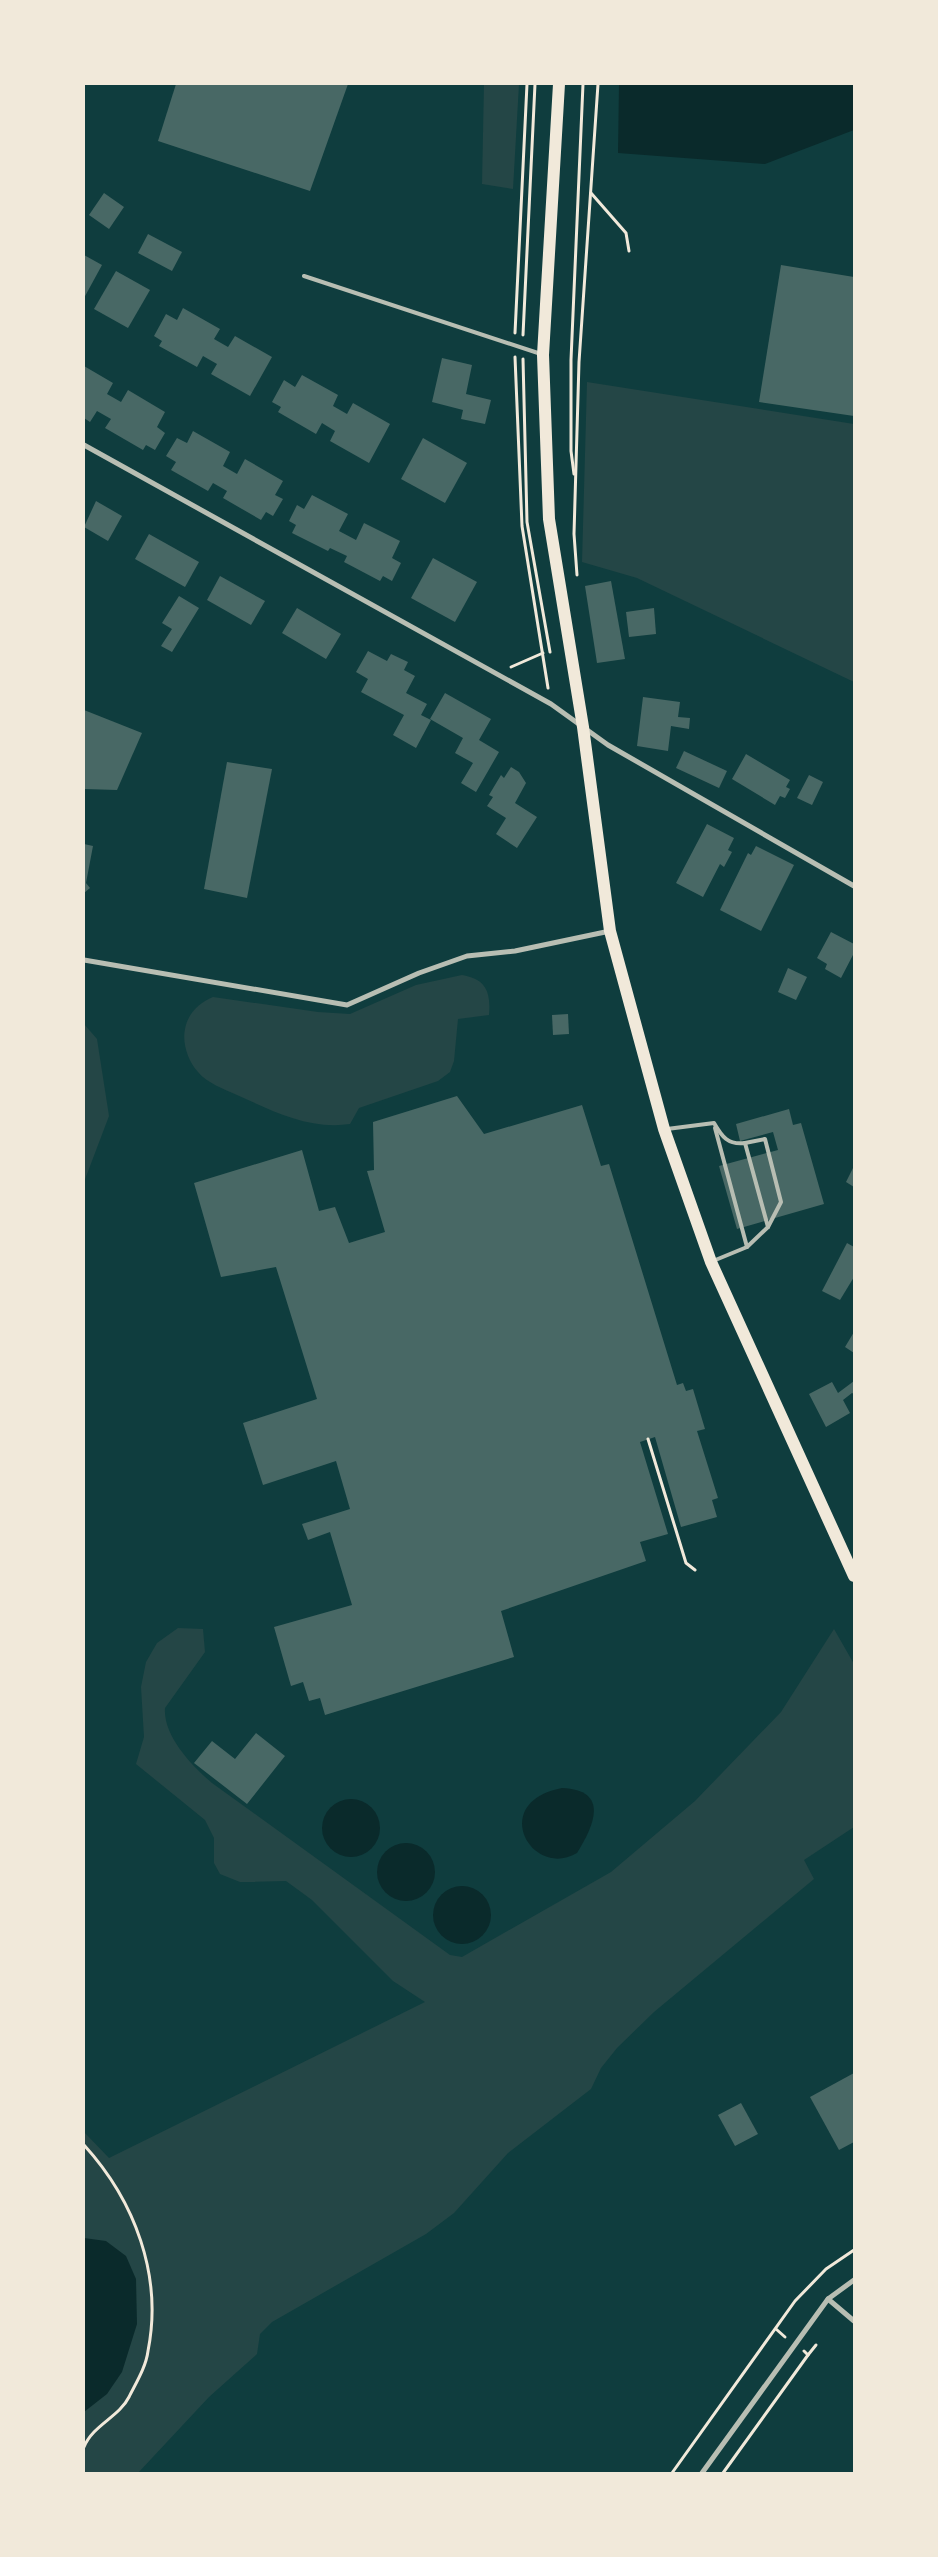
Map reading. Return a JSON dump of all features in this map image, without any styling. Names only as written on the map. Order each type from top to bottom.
[{"type":"main road","points":[[559,84],[544,355],[550,532],[583,727],[610,931],[664,1129],[711,1262],[854,1576]]},
{"type":"street","points":[[84,444],[551,704],[608,745],[854,886]]},
{"type":"street","points":[[84,960],[348,1005],[419,973],[466,956],[515,951],[610,931]]},
{"type":"street","points":[[702,2473],[828,2299],[854,2280]]},
{"type":"street","points":[[828,2299],[854,2321]]},
{"type":"lane","points":[[304,276],[544,355]]},
{"type":"lane","points":[[664,1129],[714,1123]]},
{"type":"lane","points":[[711,1262],[747,1247],[768,1227],[782,1202],[764,1139],[736,1144],[726,1140],[714,1123]]},
{"type":"lane","points":[[714,1123],[747,1247]]},
{"type":"lane","points":[[745,1143],[768,1227]]},
{"type":"path","points":[[527,84],[515,346],[522,526],[551,704]]},
{"type":"path","points":[[576,485],[571,452],[571,360],[583,84]]},
{"type":"path","points":[[577,578],[574,534],[579,362],[598,84]]},
{"type":"path","points":[[591,193],[626,233],[629,251]]},
{"type":"path","points":[[500,676],[510,667],[543,653]]},
{"type":"path","points":[[648,1439],[686,1563],[695,1570]]},
{"type":"path","points":[[84,2146],[110,2180],[131,2217],[149,2266],[152,2292],[148,2353],[141,2372],[128,2399],[95,2430],[84,2447]]},
{"type":"path","points":[[672,2473],[795,2301],[826,2269],[854,2250]]},
{"type":"path","points":[[808,2355],[816,2345]]},
{"type":"shaded area","points":[[484,84],[519,84],[513,189],[482,184]]},
{"type":"shaded area","points":[[619,84],[854,84],[854,130],[765,164],[618,153]]},
{"type":"shaded area","points":[[587,382],[854,424],[854,682],[637,578],[582,562]]},
{"type":"shaded area","points":[[462,975],[482,983],[488,993],[489,1015],[458,1019],[454,1061],[450,1072],[438,1081],[359,1108],[350,1124],[335,1125],[306,1122],[264,1107],[211,1083],[194,1068],[187,1052],[184,1040],[186,1023],[191,1013],[203,1002],[213,997],[318,1012],[350,1014],[416,985]]},
{"type":"shaded area","points":[[84,1024],[97,1039],[109,1116],[84,1182]]},
{"type":"shaded area","points":[[178,1628],[203,1629],[205,1652],[165,1708],[169,1729],[180,1750],[212,1783],[450,1955],[462,1957],[611,1872],[695,1801],[781,1712],[834,1629],[854,1664],[854,1827],[804,1860],[814,1879],[654,2012],[617,2048],[601,2068],[591,2089],[508,2153],[454,2213],[426,2234],[272,2322],[260,2334],[257,2354],[209,2397],[138,2473],[84,2473],[84,2132],[109,2158],[425,2002],[393,1981],[312,1900],[286,1881],[240,1882],[220,1874],[214,1863],[214,1838],[205,1820],[136,1764],[144,1737],[141,1687],[146,1662],[157,1643]]},
{"type":"shaded area","points":[[562,1788],[577,1790],[587,1795],[592,1802],[594,1811],[589,1832],[577,1853],[560,1859],[545,1856],[533,1848],[524,1836],[522,1822],[527,1808],[540,1796]]},
{"type":"shaded area","points":[[351,1799],[362,1801],[375,1812],[380,1828],[378,1839],[367,1852],[351,1857],[340,1855],[327,1844],[322,1828],[324,1817],[335,1804]]},
{"type":"shaded area","points":[[406,1843],[417,1845],[430,1856],[435,1872],[433,1883],[422,1896],[406,1901],[395,1899],[382,1888],[377,1872],[379,1861],[390,1848]]},
{"type":"shaded area","points":[[462,1886],[473,1888],[486,1899],[491,1915],[489,1926],[478,1939],[462,1944],[451,1942],[438,1931],[433,1915],[435,1904],[446,1891]]},
{"type":"shaded area","points":[[84,2238],[106,2241],[126,2256],[136,2279],[137,2324],[122,2372],[107,2394],[84,2412]]},
{"type":"building","points":[[176,84],[348,84],[310,191],[158,141]]},
{"type":"building","points":[[104,193],[124,207],[109,229],[89,215]]},
{"type":"building","points":[[148,234],[182,252],[172,271],[138,253]]},
{"type":"building","points":[[84,255],[102,265],[84,298]]},
{"type":"building","points":[[781,265],[854,277],[854,416],[759,402]]},
{"type":"building","points":[[116,271],[150,290],[128,328],[94,309]]},
{"type":"building","points":[[183,308],[220,329],[214,339],[228,347],[235,336],[272,357],[250,396],[211,374],[217,364],[203,356],[197,367],[159,346],[162,341],[154,336],[166,314],[177,320]]},
{"type":"building","points":[[442,358],[472,365],[466,394],[491,400],[485,424],[461,419],[463,410],[432,402]]},
{"type":"building","points":[[84,366],[113,383],[107,394],[121,402],[128,390],[165,412],[157,427],[165,433],[155,450],[146,445],[143,450],[105,428],[111,419],[97,411],[90,422],[84,418]]},
{"type":"building","points":[[302,375],[338,395],[333,406],[347,414],[353,403],[390,424],[369,463],[330,441],[335,431],[322,423],[316,434],[278,412],[281,407],[272,402],[284,380],[295,387]]},
{"type":"building","points":[[193,431],[230,452],[223,466],[237,474],[245,459],[283,481],[275,495],[283,499],[273,516],[266,512],[261,520],[223,498],[227,491],[213,483],[208,491],[171,470],[176,462],[166,456],[177,438],[187,443]]},
{"type":"building","points":[[423,438],[467,463],[445,503],[401,479]]},
{"type":"building","points":[[312,495],[348,514],[339,531],[356,540],[364,523],[400,541],[392,558],[401,563],[392,581],[383,576],[380,581],[344,562],[347,556],[330,548],[328,551],[292,533],[296,525],[289,521],[297,505],[304,509]]},
{"type":"building","points":[[96,501],[122,516],[108,541],[84,527]]},
{"type":"building","points":[[149,534],[199,562],[185,587],[135,559]]},
{"type":"building","points":[[433,558],[477,582],[455,622],[411,598]]},
{"type":"building","points":[[220,576],[265,601],[251,625],[207,600]]},
{"type":"building","points":[[611,581],[625,659],[597,663],[585,586]]},
{"type":"building","points":[[179,596],[199,608],[172,652],[161,646],[172,629],[162,623]]},
{"type":"building","points":[[297,608],[341,634],[326,659],[282,633]]},
{"type":"building","points":[[654,608],[656,634],[629,637],[626,612]]},
{"type":"building","points":[[368,651],[387,661],[391,654],[408,662],[404,670],[415,676],[406,693],[427,704],[421,715],[431,720],[416,748],[393,735],[404,715],[361,692],[368,679],[356,672]]},
{"type":"building","points":[[445,693],[491,719],[479,740],[499,752],[476,792],[461,783],[473,763],[455,753],[463,738],[430,719]]},
{"type":"building","points":[[643,697],[680,702],[678,717],[690,718],[689,729],[671,726],[668,751],[637,746]]},
{"type":"building","points":[[84,710],[142,733],[117,790],[84,789]]},
{"type":"building","points":[[684,751],[727,771],[719,788],[676,768]]},
{"type":"building","points":[[746,754],[790,780],[786,787],[790,789],[785,798],[780,796],[775,805],[732,779]]},
{"type":"building","points":[[227,762],[272,769],[247,898],[204,889]]},
{"type":"building","points":[[511,767],[519,772],[526,783],[515,803],[537,817],[517,848],[496,834],[506,818],[487,806],[493,797],[489,795],[501,775],[504,778]]},
{"type":"building","points":[[809,775],[823,782],[812,805],[797,798]]},
{"type":"building","points":[[707,824],[734,838],[728,850],[732,852],[724,867],[720,864],[703,897],[676,883]]},
{"type":"building","points":[[84,844],[93,846],[86,883],[90,888],[84,893]]},
{"type":"building","points":[[756,846],[794,865],[761,931],[720,910],[748,853],[751,855]]},
{"type":"building","points":[[831,932],[854,944],[854,953],[841,978],[825,969],[827,964],[817,958]]},
{"type":"building","points":[[788,968],[807,977],[796,1000],[778,992]]},
{"type":"building","points":[[568,1014],[569,1034],[553,1035],[552,1015]]},
{"type":"building","points":[[457,1096],[484,1134],[582,1105],[601,1166],[609,1164],[677,1385],[683,1383],[686,1391],[693,1389],[705,1429],[697,1431],[718,1498],[712,1500],[717,1517],[681,1527],[655,1437],[640,1442],[668,1534],[640,1542],[646,1561],[501,1611],[514,1657],[325,1715],[320,1698],[309,1701],[303,1682],[291,1686],[274,1627],[352,1605],[330,1532],[308,1540],[302,1524],[350,1509],[336,1461],[263,1485],[243,1423],[317,1399],[276,1267],[221,1277],[194,1183],[302,1150],[319,1211],[335,1207],[349,1243],[385,1232],[367,1171],[374,1170],[373,1122]]},
{"type":"building","points":[[789,1109],[793,1125],[801,1123],[824,1204],[737,1229],[719,1166],[778,1150],[773,1132],[740,1141],[736,1124]]},
{"type":"building","points":[[854,1166],[854,1187],[846,1182]]},
{"type":"building","points":[[847,1243],[854,1247],[854,1277],[840,1300],[822,1291]]},
{"type":"building","points":[[854,1332],[854,1353],[845,1347]]},
{"type":"building","points":[[854,1381],[854,1394],[852,1393],[843,1400],[850,1413],[826,1427],[809,1394],[832,1382],[838,1393]]},
{"type":"building","points":[[256,1733],[285,1756],[247,1804],[194,1763],[212,1741],[235,1759]]},
{"type":"building","points":[[854,2073],[854,2142],[839,2150],[810,2097]]},
{"type":"building","points":[[741,2103],[758,2134],[735,2146],[718,2115]]}]
